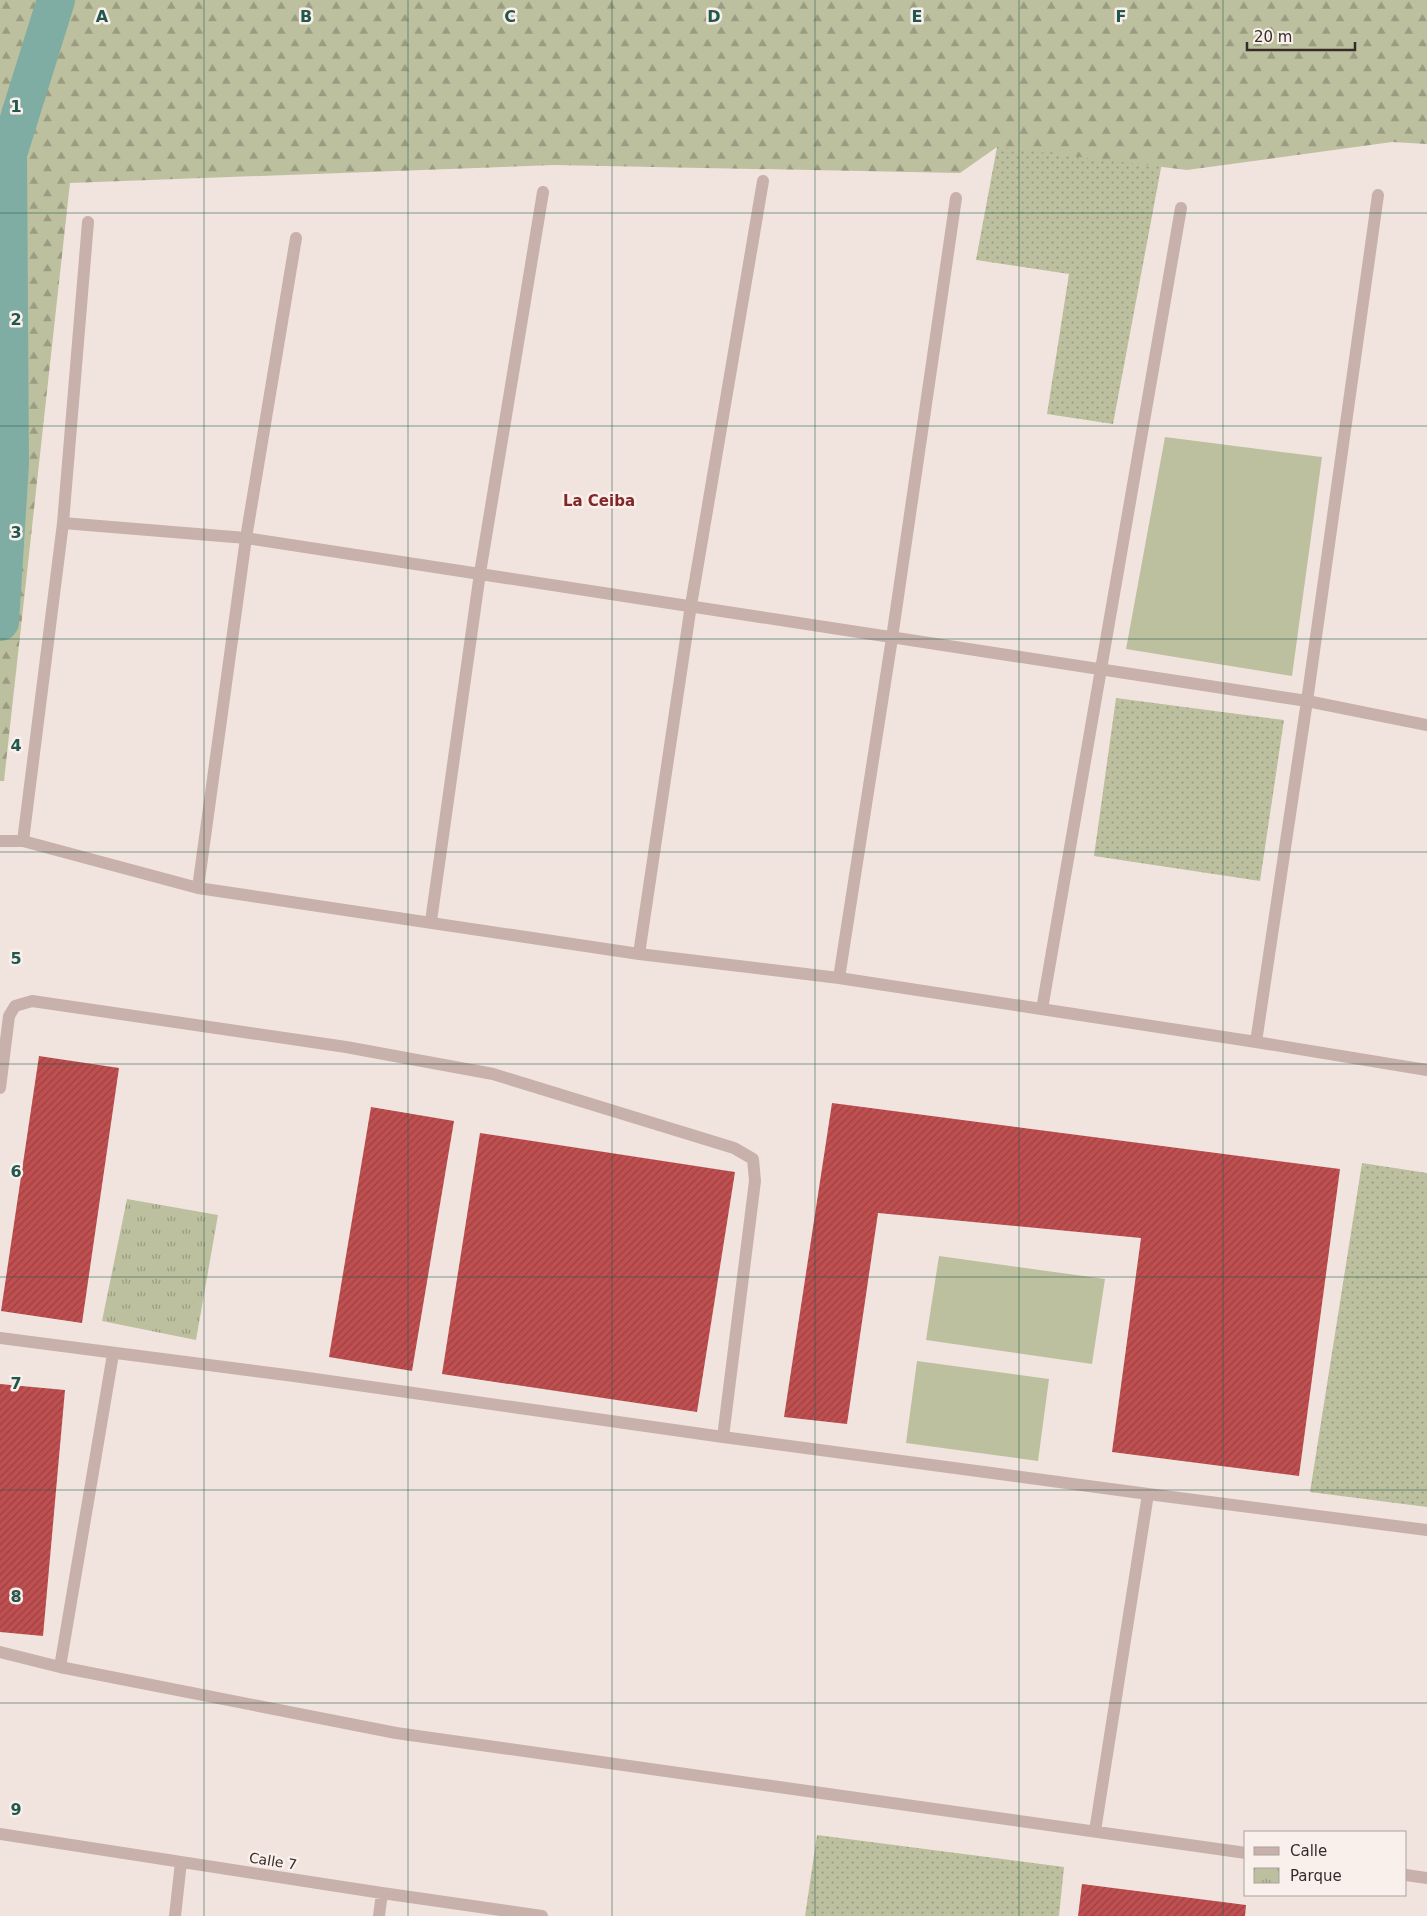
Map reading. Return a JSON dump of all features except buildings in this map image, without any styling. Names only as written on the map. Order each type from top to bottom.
[{"type":"street","points":[[639,954],[691,606],[763,181]]},
{"type":"street","points":[[431,922],[480,573],[544,192]]},
{"type":"street","points":[[1256,1042],[1307,702],[1378,195]]},
{"type":"street","points":[[839,978],[892,638],[956,198]]},
{"type":"street","points":[[1042,1008],[1181,208]]},
{"type":"street","points":[[23,841],[63,523],[88,222]]},
{"type":"street","points":[[198,888],[246,538],[296,238]]},
{"type":"street","points":[[63,523],[246,538],[1307,702],[1427,725]]},
{"type":"street","points":[[0,841],[23,841],[198,888],[639,954],[839,978],[1042,1008],[1427,1070]]},
{"type":"street","points":[[0,1088],[10,1016],[15,1006],[32,1001],[346,1047],[492,1074],[734,1148],[754,1159],[755,1180],[723,1437]]},
{"type":"street","points":[[0,1338],[303,1377],[723,1437],[1427,1530]]},
{"type":"street","points":[[60,1667],[113,1354]]},
{"type":"street","points":[[1095,1832],[1148,1494]]},
{"type":"street","points":[[0,1652],[60,1667],[396,1733],[1244,1853]]},
{"type":"street","name":"Calle 7","points":[[0,1834],[542,1916]]},
{"type":"street","points":[[174,1916],[181,1862]]},
{"type":"street","points":[[1407,1875],[1427,1878]]},
{"type":"street","points":[[380,1916],[382,1893]]},
{"type":"green space","points":[[0,0],[1427,0],[1427,144],[1392,142],[1187,170],[997,147],[960,173],[554,165],[70,183],[4,781],[0,781]]},
{"type":"green space","points":[[997,147],[1164,152],[1113,424],[1047,414],[1069,274],[976,260]]},
{"type":"green space","points":[[1165,437],[1322,457],[1292,676],[1126,649]]},
{"type":"green space","points":[[1116,698],[1284,720],[1260,881],[1094,856]]},
{"type":"green space","points":[[1362,1163],[1427,1173],[1427,1507],[1310,1492]]},
{"type":"green space","points":[[127,1199],[218,1215],[196,1340],[102,1321]]},
{"type":"green space","points":[[939,1256],[1105,1279],[1092,1364],[926,1340]]},
{"type":"green space","points":[[917,1361],[1049,1379],[1038,1461],[906,1443]]},
{"type":"green space","points":[[817,1835],[1064,1867],[1059,1916],[805,1916]]},
{"type":"waterway","points":[[0,622],[10,464],[8,154],[56,0]]},
{"type":"district","name":"La Ceiba","points":[[599,501]]}]
